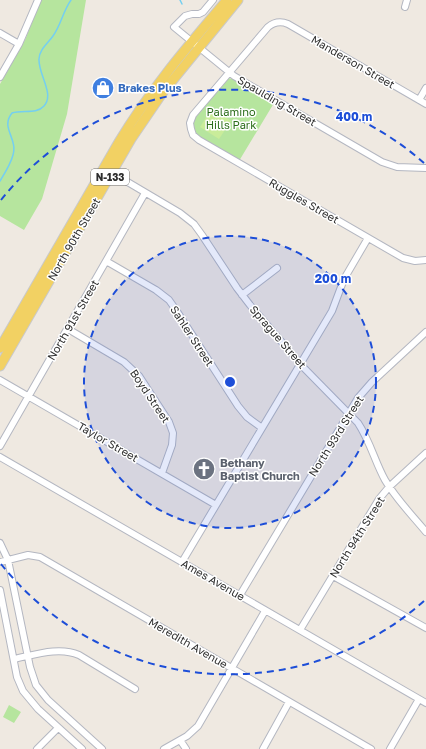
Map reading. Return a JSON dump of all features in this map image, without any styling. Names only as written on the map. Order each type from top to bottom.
[{"type":"main road","name":"North 90th Street","points":[[195,45],[227,0]]},
{"type":"main road","name":"North 90th Street","points":[[0,366],[108,171],[145,100],[238,0]]},
{"type":"main road","name":"North 90th Street","points":[[0,348],[108,171]]},
{"type":"street","points":[[0,77],[19,44],[38,0]]},
{"type":"street","name":"Spaulding Street","points":[[213,0],[203,12],[185,16],[174,27],[229,73],[382,162],[397,167],[426,168]]},
{"type":"street","points":[[405,7],[407,0]]},
{"type":"street","name":"Manderson Street","points":[[229,73],[268,27],[280,22],[288,24],[426,104]]},
{"type":"street","points":[[0,33],[19,44]]},
{"type":"street","name":"Ruggles Street","points":[[229,73],[193,115],[190,127],[193,135],[199,140],[408,260],[426,260]]},
{"type":"street","points":[[419,100],[426,88]]},
{"type":"street","name":"Sprague Street","points":[[108,171],[180,213],[194,224],[242,295],[301,363],[358,423],[389,487],[426,532]]},
{"type":"street","name":"North 91st Street","points":[[0,446],[145,193]]},
{"type":"street","points":[[182,562],[332,311],[344,279],[368,238]]},
{"type":"street","name":"Sahler Street","points":[[106,261],[156,290],[169,300],[238,406],[247,417],[262,428]]},
{"type":"street","points":[[242,295],[277,268]]},
{"type":"street","name":"Boyd Street","points":[[68,329],[119,359],[139,376],[169,422],[173,433],[172,445],[162,473]]},
{"type":"street","name":"North 93rd Street","points":[[240,595],[349,413],[366,389],[426,332]]},
{"type":"street","name":"Taylor Street","points":[[0,380],[216,505]]},
{"type":"street","name":"North 94th Street","points":[[300,630],[368,516],[389,487],[426,453]]},
{"type":"street","name":"Ames Avenue","points":[[0,457],[426,703]]},
{"type":"street","points":[[0,543],[8,560],[27,656],[34,680],[43,695],[102,749]]},
{"type":"street","name":"Meredith Avenue","points":[[0,562],[28,555],[40,557],[371,749]]},
{"type":"street","points":[[333,576],[426,628]]},
{"type":"street","points":[[0,590],[17,677],[27,697],[58,728],[82,749]]},
{"type":"street","points":[[164,749],[187,736],[198,726],[265,611]]},
{"type":"street","points":[[14,659],[56,651],[71,652],[79,655],[135,689]]},
{"type":"street","points":[[390,749],[419,699]]},
{"type":"street","points":[[263,749],[289,702]]},
{"type":"street","points":[[37,749],[58,728]]},
{"type":"street","points":[[180,740],[186,749]]},
{"type":"green space","points":[[41,0],[86,0],[67,114],[42,199],[24,230],[0,216],[0,84],[25,40]]},
{"type":"green space","name":"Palamino Hills Park","points":[[228,78],[233,79],[274,103],[239,161],[197,136],[193,127],[195,118]]},
{"type":"green space","points":[[212,108],[231,121],[219,139],[200,127]]},
{"type":"green space","points":[[9,705],[21,712],[14,723],[3,717]]},
{"type":"waterway","points":[[0,181],[11,161],[14,149],[8,128],[9,118],[12,113],[41,109],[47,101],[47,90],[39,65],[39,56],[56,32],[71,0]]},
{"type":"waterway","points":[[180,0],[182,4]]},
{"type":"place","name":"Brakes Plus","points":[[103,88]]},
{"type":"place","name":"Bethany Baptist Church","points":[[204,469]]}]
